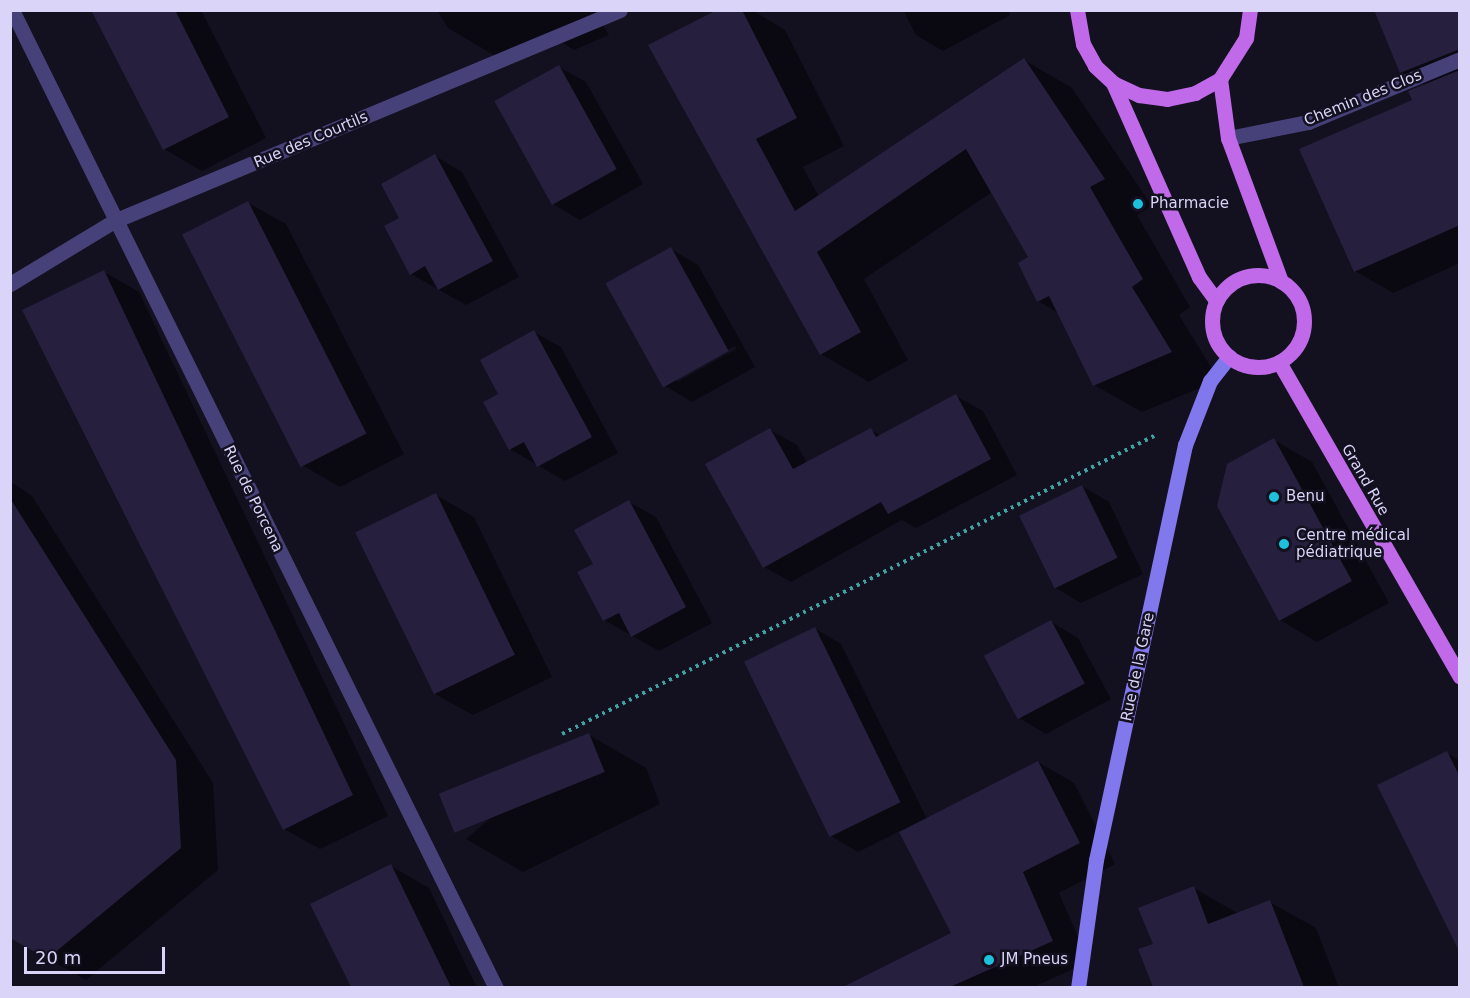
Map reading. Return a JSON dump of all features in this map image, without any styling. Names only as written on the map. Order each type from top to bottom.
[{"type":"main road","points":[[1077,10],[1083,44],[1113,83],[1198,277],[1216,300]]},
{"type":"main road","points":[[1113,83],[1139,95],[1167,99],[1195,93],[1220,79],[1246,39],[1250,10]]},
{"type":"main road","points":[[1220,79],[1228,138],[1281,281],[1299,299],[1304,326],[1291,353],[1279,362],[1253,367],[1229,357],[1213,331],[1216,300],[1237,279],[1252,274],[1281,281]]},
{"type":"main road","name":"Rue de la Gare","points":[[1078,987],[1096,860],[1185,445],[1209,381],[1229,357]]},
{"type":"main road","name":"Grand Rue","points":[[1279,362],[1460,677]]},
{"type":"street","name":"Rue de Porcena","points":[[12,10],[114,220],[496,987]]},
{"type":"street","name":"Rue des Courtils","points":[[10,284],[114,220],[620,10]]},
{"type":"street","name":"Chemin des Clos","points":[[1228,138],[1308,122],[1460,59]]},
{"type":"path","points":[[562,734],[1197,413]]},
{"type":"building","points":[[91,10],[175,10],[229,117],[163,150]]},
{"type":"building","points":[[717,10],[742,10],[797,118],[756,139],[795,211],[1024,58],[1105,179],[1090,187],[1143,279],[1132,287],[1172,352],[1093,386],[1049,296],[1037,302],[1018,263],[1028,257],[966,149],[817,252],[861,332],[820,355],[648,45]]},
{"type":"building","points":[[1374,10],[1460,10],[1460,49],[1400,73]]},
{"type":"building","points":[[559,65],[617,169],[552,205],[494,101]]},
{"type":"building","points":[[1460,70],[1460,225],[1354,272],[1299,149],[1412,100],[1408,91]]},
{"type":"building","points":[[435,154],[493,261],[438,290],[425,266],[410,275],[384,226],[399,218],[381,184]]},
{"type":"building","points":[[248,201],[366,434],[301,467],[182,235]]},
{"type":"building","points":[[671,247],[729,351],[663,387],[605,283]]},
{"type":"building","points":[[104,270],[353,795],[283,830],[22,310]]},
{"type":"building","points":[[534,330],[592,437],[537,467],[524,442],[509,450],[483,402],[498,394],[480,360]]},
{"type":"building","points":[[956,394],[991,459],[888,514],[881,502],[763,568],[705,464],[770,428],[793,469],[871,428],[876,437]]},
{"type":"building","name":"Centre médical pédiatrique","points":[[1274,438],[1352,581],[1279,621],[1217,506],[1227,464]]},
{"type":"building","points":[[1082,485],[1118,558],[1055,588],[1019,516]]},
{"type":"building","points":[[436,493],[515,655],[434,694],[355,532]]},
{"type":"building","points":[[10,498],[176,760],[181,848],[47,959],[10,938]]},
{"type":"building","points":[[629,500],[686,607],[631,637],[619,613],[603,621],[577,572],[593,564],[574,530]]},
{"type":"building","points":[[1051,620],[1085,684],[1018,719],[984,656]]},
{"type":"building","points":[[815,627],[900,802],[829,837],[744,662]]},
{"type":"building","points":[[589,733],[605,772],[455,833],[439,794]]},
{"type":"building","points":[[1447,751],[1460,777],[1460,953],[1377,785]]},
{"type":"building","points":[[1038,761],[1080,843],[1023,872],[1053,941],[950,987],[843,987],[951,933],[899,832]]},
{"type":"building","points":[[391,864],[451,987],[351,987],[310,904]]},
{"type":"building","points":[[1194,886],[1208,924],[1270,900],[1304,987],[1153,987],[1138,949],[1153,944],[1138,908]]},
{"type":"place","name":"Pharmacie","points":[[1138,204]]},
{"type":"place","name":"Benu","points":[[1274,497]]},
{"type":"place","name":"Centre médical pédiatrique","points":[[1284,544]]},
{"type":"place","name":"JM Pneus","points":[[989,960]]}]
